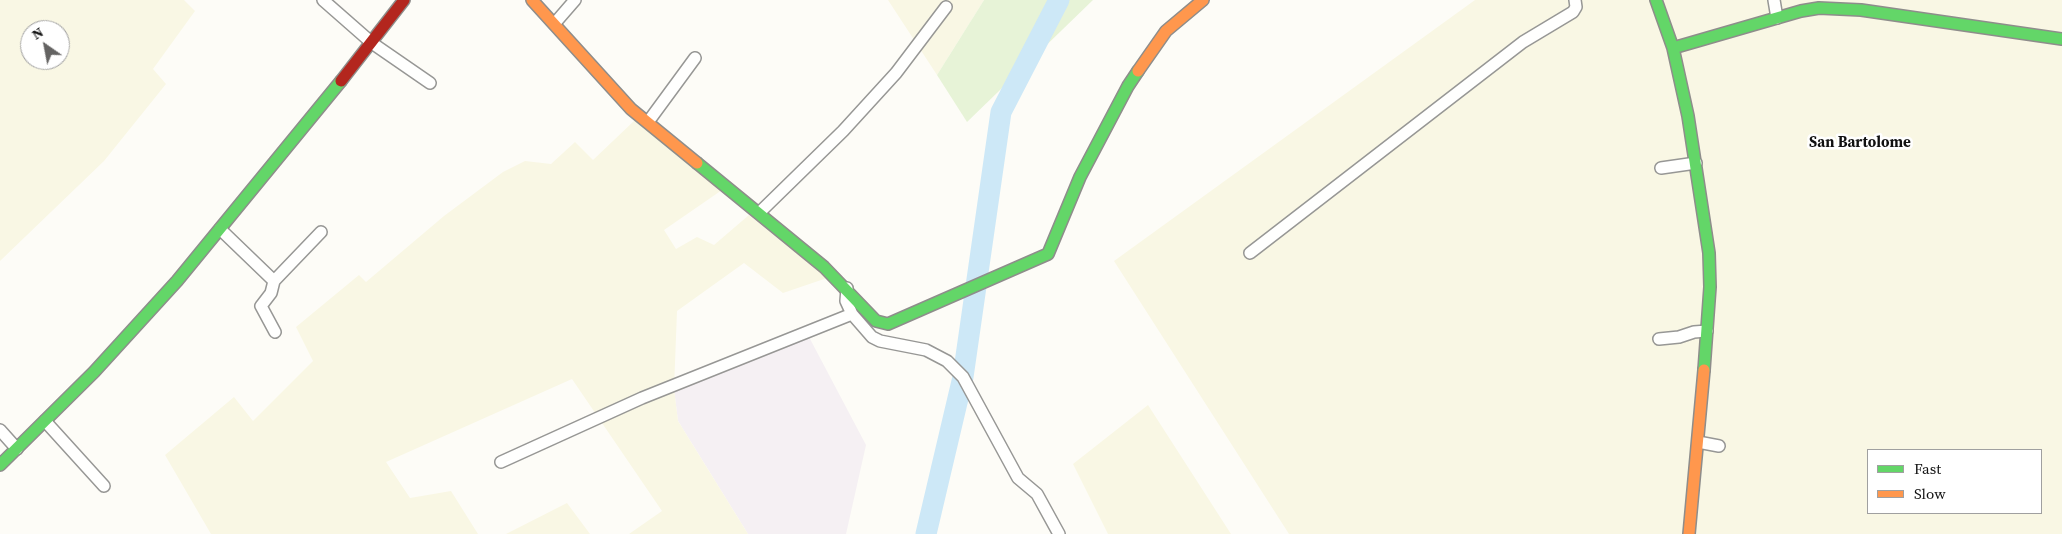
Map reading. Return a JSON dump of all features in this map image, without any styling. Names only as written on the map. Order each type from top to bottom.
[{"type":"street","points":[[323,0],[372,43],[430,83]]},
{"type":"street","points":[[0,465],[45,422],[138,326],[296,138],[404,0]]},
{"type":"street","points":[[532,0],[555,23],[619,96],[846,288],[876,321],[888,324],[1044,258],[1052,250],[1080,177],[1128,86],[1160,38],[1203,0]]},
{"type":"street","points":[[555,23],[576,0]]},
{"type":"street","points":[[1250,253],[1522,42],[1573,12],[1576,6],[1575,0]]},
{"type":"street","points":[[1656,0],[1673,48],[1696,163],[1709,253],[1707,331],[1689,534]]},
{"type":"street","points":[[1774,0],[1777,18]]},
{"type":"street","points":[[758,213],[843,131],[891,80],[946,7]]},
{"type":"street","points":[[1673,48],[1819,8],[1849,9],[2062,39]]},
{"type":"street","points":[[648,122],[694,58]]},
{"type":"street","points":[[1661,168],[1696,163]]},
{"type":"street","points":[[220,229],[274,281]]},
{"type":"street","points":[[275,332],[261,306],[271,293],[274,281],[321,232]]},
{"type":"street","points":[[846,288],[846,301],[852,314],[872,337],[880,341],[926,350],[947,361],[963,378],[1018,478],[1037,494],[1059,534]]},
{"type":"street","points":[[501,462],[658,392],[852,314]]},
{"type":"street","points":[[1659,339],[1707,331]]},
{"type":"street","points":[[45,422],[104,486]]},
{"type":"street","points":[[0,430],[17,449]]},
{"type":"street","points":[[1698,442],[1719,446]]},
{"type":"shaded area","points":[[0,0],[184,0],[195,11],[153,69],[166,84],[104,161],[0,261]]},
{"type":"shaded area","points":[[888,0],[984,0],[937,75]]},
{"type":"shaded area","points":[[1475,0],[2062,0],[2062,534],[1289,534],[1114,261]]},
{"type":"shaded area","points":[[635,120],[722,190],[664,230],[676,249],[697,237],[714,245],[749,215],[827,278],[783,293],[744,263],[677,311],[674,389],[678,421],[748,534],[629,534],[662,511],[572,379],[386,462],[410,498],[451,491],[478,534],[211,534],[165,455],[234,397],[253,421],[313,361],[296,327],[359,275],[366,282],[444,216],[503,172],[525,161],[551,164],[575,142],[593,160]]},
{"type":"shaded area","points":[[809,337],[866,445],[846,534],[748,534],[678,421],[674,389]]},
{"type":"shaded area","points":[[1148,405],[1231,534],[1108,534],[1073,464]]},
{"type":"shaded area","points":[[567,503],[590,534],[506,534]]},
{"type":"green space","points":[[984,0],[1093,0],[967,122],[937,75]]},
{"type":"waterway","points":[[926,534],[963,377],[1001,112],[1059,0]]},
{"type":"traffic: fast","points":[[1656,0],[1673,48],[1688,116],[1709,253],[1710,287],[1704,370]]},
{"type":"traffic: fast","points":[[1673,48],[1801,11],[1819,8],[1861,10],[2062,39]]},
{"type":"traffic: fast","points":[[697,163],[824,267],[876,321],[888,324],[1048,254],[1080,177],[1128,86],[1138,71]]},
{"type":"traffic: fast","points":[[0,465],[94,372],[177,281],[341,81]]},
{"type":"traffic: slow","points":[[532,0],[631,109],[697,163]]},
{"type":"traffic: slow","points":[[1138,71],[1166,31],[1203,0]]},
{"type":"traffic: slow","points":[[1689,534],[1704,370]]},
{"type":"traffic: jam","points":[[341,81],[404,0]]},
{"type":"district","name":"San Bartolome","points":[[1860,143]]}]
